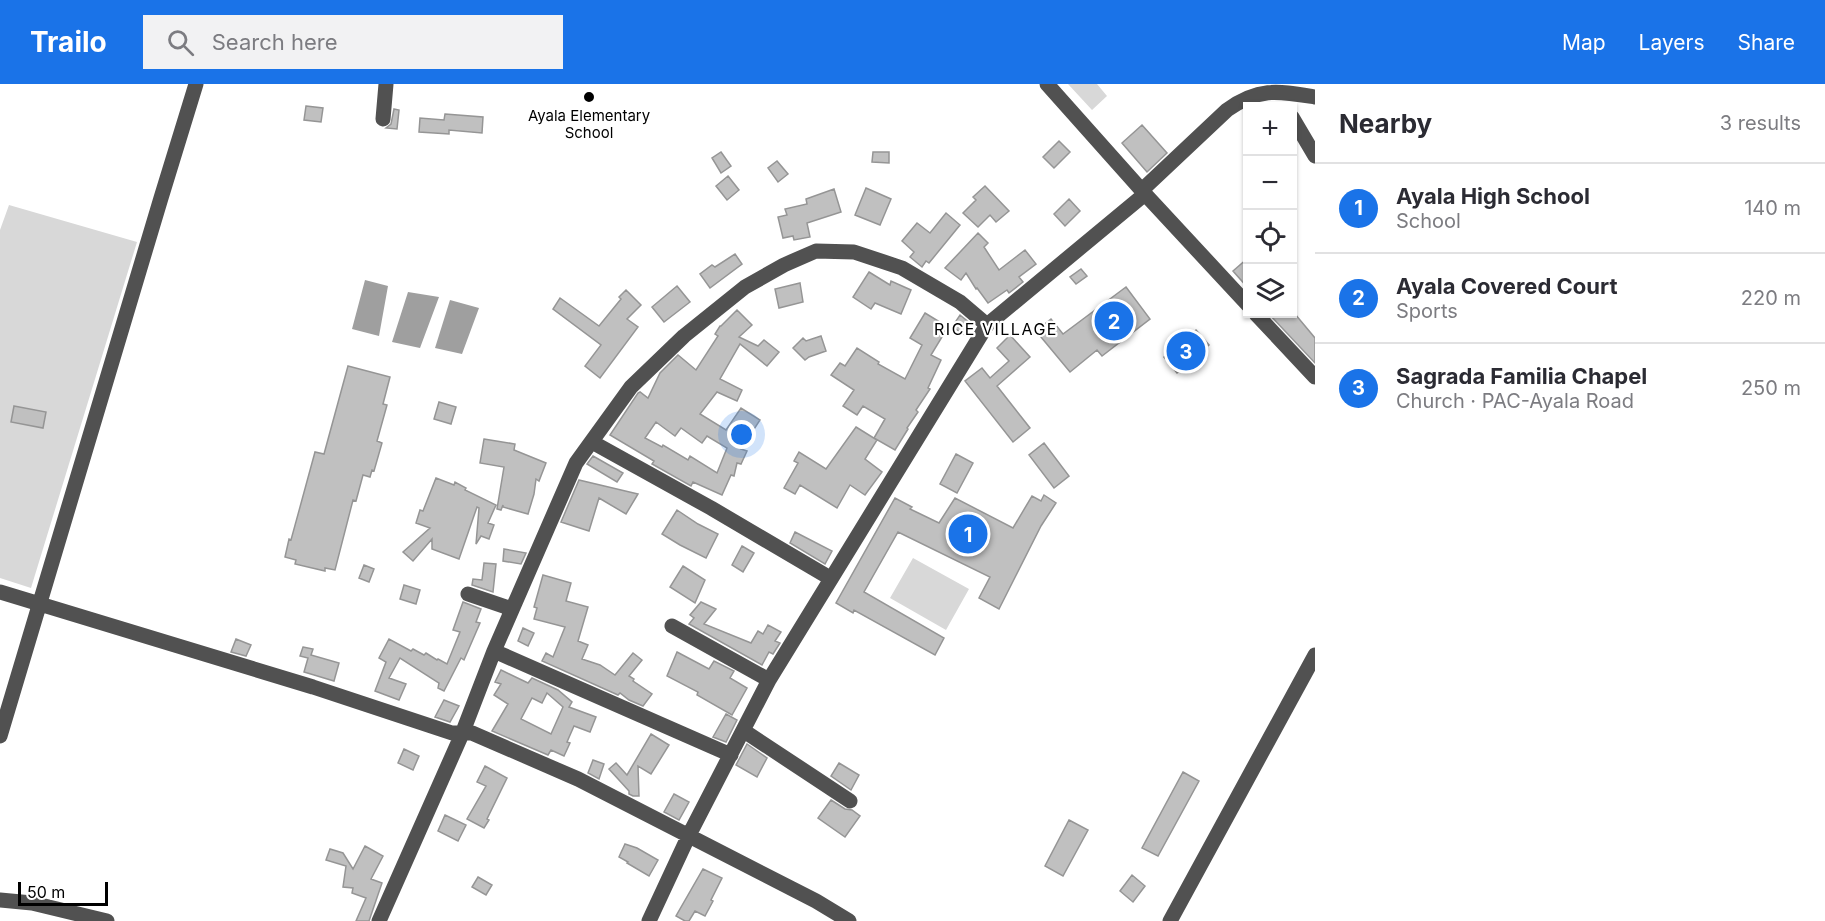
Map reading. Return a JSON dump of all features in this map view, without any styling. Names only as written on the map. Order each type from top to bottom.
[{"type":"street","points":[[0,736],[196,84]]},
{"type":"street","points":[[383,119],[386,84]]},
{"type":"street","points":[[1047,84],[1243,300]]},
{"type":"street","points":[[649,921],[689,836],[769,680],[987,325],[1144,192],[1227,110],[1254,89],[1315,97]]},
{"type":"street","points":[[1277,93],[1283,102]]},
{"type":"street","points":[[1297,124],[1315,156]]},
{"type":"street","points":[[379,921],[462,734],[494,651],[576,463],[631,387],[684,336],[745,287],[784,265],[816,251],[854,252],[902,268],[960,302],[987,325]]},
{"type":"street","points":[[1260,318],[1315,377]]},
{"type":"street","points":[[591,442],[711,508],[830,578]]},
{"type":"street","points":[[0,592],[313,687],[452,733],[472,733],[578,779],[816,901],[849,921]]},
{"type":"street","points":[[468,594],[512,609]]},
{"type":"street","points":[[672,626],[769,680]]},
{"type":"street","points":[[494,651],[731,755]]},
{"type":"street","points":[[1170,921],[1315,655]]},
{"type":"street","points":[[744,731],[850,801]]},
{"type":"street","points":[[0,900],[32,903],[107,921]]},
{"type":"shaded area","points":[[1068,84],[1097,84],[1107,96],[1092,110]]},
{"type":"shaded area","points":[[9,205],[137,242],[31,588],[0,578],[0,230]]},
{"type":"shaded area","points":[[365,280],[388,286],[379,336],[352,329]]},
{"type":"shaded area","points":[[408,292],[439,297],[420,348],[392,342]]},
{"type":"shaded area","points":[[450,300],[479,308],[462,354],[435,348]]},
{"type":"shaded area","points":[[913,558],[969,589],[946,630],[890,598]]},
{"type":"building","points":[[306,106],[323,108],[321,122],[304,120]]},
{"type":"building","points":[[394,109],[399,110],[397,129],[386,128],[391,124]]},
{"type":"building","points":[[445,114],[483,117],[482,133],[449,130],[449,134],[419,132],[420,118],[444,120]]},
{"type":"building","points":[[1142,125],[1167,153],[1147,172],[1122,143]]},
{"type":"building","points":[[1059,141],[1070,152],[1054,168],[1043,157]]},
{"type":"building","points":[[721,152],[731,166],[721,173],[712,158]]},
{"type":"building","points":[[873,152],[889,152],[889,163],[872,162]]},
{"type":"building","points":[[777,161],[788,174],[778,182],[768,168]]},
{"type":"building","points":[[728,176],[739,190],[727,200],[716,186]]},
{"type":"building","points":[[985,186],[1009,211],[996,222],[990,215],[978,227],[963,213],[976,200],[973,197]]},
{"type":"building","points":[[866,188],[891,199],[880,225],[855,215]]},
{"type":"building","points":[[834,189],[841,212],[807,223],[810,237],[794,240],[793,236],[783,238],[778,217],[787,215],[785,209],[807,204],[806,199]]},
{"type":"building","points":[[1069,199],[1080,211],[1065,226],[1054,214]]},
{"type":"building","points":[[946,213],[960,225],[929,263],[926,261],[922,267],[910,257],[914,252],[902,241],[917,223],[930,233]]},
{"type":"building","points":[[978,233],[988,243],[984,247],[999,270],[1025,250],[1036,264],[1019,277],[1023,282],[1009,293],[1007,290],[988,303],[966,273],[961,280],[945,268]]},
{"type":"building","points":[[735,254],[742,264],[710,288],[700,274],[712,265],[715,267]]},
{"type":"building","points":[[1243,262],[1243,282],[1233,271]]},
{"type":"building","points":[[1081,269],[1087,276],[1076,284],[1070,277]]},
{"type":"building","points":[[869,272],[890,285],[891,281],[911,290],[901,314],[875,303],[871,309],[853,297]]},
{"type":"building","points":[[800,283],[803,302],[779,308],[775,289]]},
{"type":"building","points":[[677,286],[690,302],[664,322],[652,307]]},
{"type":"building","points":[[1126,287],[1150,319],[1102,356],[1097,350],[1070,372],[1036,331],[1051,319],[1063,334]]},
{"type":"building","points":[[626,290],[641,305],[627,319],[638,327],[600,378],[585,366],[601,345],[553,309],[560,298],[599,326]]},
{"type":"building","points":[[737,310],[752,325],[739,337],[758,346],[764,340],[779,352],[767,366],[740,344],[720,379],[742,390],[737,401],[717,392],[700,414],[726,430],[741,408],[760,420],[741,449],[747,451],[741,464],[737,463],[734,476],[731,475],[722,495],[693,482],[691,486],[652,464],[654,461],[610,435],[638,393],[648,398],[660,373],[678,355],[696,370],[718,336],[715,334]],"holes":[[[656,422],[675,436],[681,428],[702,443],[707,436],[727,448],[717,473],[690,456],[688,460],[663,445],[662,447],[645,438]]]},
{"type":"building","points":[[925,313],[948,327],[931,355],[941,360],[928,388],[930,389],[895,450],[874,438],[885,419],[863,406],[857,415],[843,406],[854,390],[831,375],[840,363],[845,366],[857,348],[879,362],[878,364],[905,379],[922,345],[910,338]]},
{"type":"building","points":[[960,315],[971,324],[965,335],[952,327]]},
{"type":"building","points":[[1297,316],[1315,338],[1315,363],[1273,318]]},
{"type":"building","points":[[1196,330],[1209,345],[1177,373],[1164,357]]},
{"type":"building","points":[[1010,335],[1030,357],[997,386],[1030,428],[1013,442],[965,381],[982,368],[990,378],[1009,361],[997,348]]},
{"type":"building","points":[[821,336],[826,351],[805,360],[793,348],[803,338],[806,341]]},
{"type":"building","points":[[348,366],[390,377],[383,404],[387,405],[377,441],[382,443],[374,471],[372,470],[370,477],[363,475],[356,501],[353,500],[335,570],[325,568],[325,571],[295,564],[296,560],[285,557],[315,452],[324,454]]},
{"type":"building","points":[[439,402],[456,407],[451,424],[434,419]]},
{"type":"building","points":[[14,406],[46,412],[43,428],[11,422]]},
{"type":"building","points":[[856,427],[877,440],[865,459],[882,472],[865,495],[850,485],[837,508],[800,485],[795,494],[784,488],[798,463],[794,461],[799,452],[826,469]]},
{"type":"building","points":[[484,439],[515,444],[514,450],[546,463],[539,481],[536,479],[528,514],[503,507],[503,505],[501,510],[497,509],[504,467],[480,463]]},
{"type":"building","points":[[1044,443],[1069,476],[1054,488],[1029,455]]},
{"type":"building","points":[[956,454],[973,463],[957,493],[940,484]]},
{"type":"building","points":[[593,456],[623,473],[617,482],[587,464]]},
{"type":"building","points":[[436,478],[454,485],[455,482],[466,488],[465,490],[496,505],[488,523],[494,525],[489,539],[481,536],[476,544],[479,508],[477,507],[459,559],[432,549],[432,539],[413,561],[403,552],[430,528],[416,523]]},
{"type":"building","points":[[579,480],[638,494],[626,514],[599,498],[589,531],[561,522]]},
{"type":"building","points":[[1044,495],[1056,503],[1041,526],[999,609],[979,598],[990,577],[898,532],[864,592],[944,638],[935,655],[854,610],[853,613],[836,603],[895,498],[912,507],[910,509],[939,523],[955,498],[1013,528],[1032,496],[1041,501]]},
{"type":"building","points":[[677,510],[718,534],[706,558],[662,534]]},
{"type":"building","points":[[795,532],[832,551],[825,564],[790,543]]},
{"type":"building","points":[[742,546],[754,553],[743,572],[732,565]]},
{"type":"building","points":[[504,549],[526,553],[521,564],[503,561]]},
{"type":"building","points":[[484,563],[496,564],[493,592],[472,585],[473,579],[482,580]]},
{"type":"building","points":[[364,565],[374,569],[369,582],[359,578]]},
{"type":"building","points":[[683,566],[705,580],[695,603],[670,587]]},
{"type":"building","points":[[543,575],[571,583],[566,601],[588,607],[578,641],[588,645],[582,659],[600,665],[615,675],[633,653],[642,660],[629,676],[652,694],[643,706],[620,693],[618,695],[542,661],[546,653],[553,657],[565,627],[534,619],[537,608],[534,607]]},
{"type":"building","points":[[404,585],[420,590],[416,604],[400,599]]},
{"type":"building","points":[[463,602],[481,609],[476,622],[480,623],[464,660],[461,658],[444,691],[438,688],[439,683],[400,658],[389,678],[406,684],[399,700],[375,691],[386,662],[379,658],[389,639],[411,651],[413,649],[424,655],[426,653],[447,664],[460,632],[453,630]]},
{"type":"building","points":[[701,602],[716,609],[704,624],[751,643],[758,631],[763,634],[768,625],[781,632],[775,641],[780,643],[773,654],[769,652],[762,665],[689,624],[694,618],[690,615]]},
{"type":"building","points":[[523,628],[534,633],[528,646],[518,641]]},
{"type":"building","points":[[236,639],[251,645],[246,656],[231,652]]},
{"type":"building","points":[[303,647],[313,649],[311,655],[339,663],[334,681],[304,672],[308,658],[300,656]]},
{"type":"building","points":[[677,652],[709,669],[714,661],[734,671],[730,678],[747,688],[732,715],[697,695],[698,692],[667,676]]},
{"type":"building","points":[[501,670],[528,683],[532,678],[558,690],[572,702],[569,707],[596,717],[590,732],[574,726],[564,756],[551,750],[548,755],[492,731],[508,704],[494,695],[501,684],[495,682]],"holes":[[[547,693],[563,707],[551,734],[521,719],[532,698],[542,703]]]},
{"type":"building","points":[[444,700],[459,706],[450,722],[435,717]]},
{"type":"building","points":[[726,714],[737,720],[726,742],[713,737]]},
{"type":"building","points":[[651,734],[669,745],[651,774],[638,766],[639,796],[633,796],[609,769],[616,763],[627,775]]},
{"type":"building","points":[[747,744],[767,758],[757,777],[736,765]]},
{"type":"building","points":[[404,749],[419,756],[413,770],[398,763]]},
{"type":"building","points":[[593,760],[604,764],[599,779],[588,773]]},
{"type":"building","points":[[839,763],[859,775],[851,790],[831,776]]},
{"type":"building","points":[[485,766],[507,778],[484,828],[467,819],[486,786],[477,782]]},
{"type":"building","points":[[1183,772],[1199,781],[1158,856],[1142,848]]},
{"type":"building","points":[[674,794],[689,802],[679,820],[664,812]]},
{"type":"building","points":[[831,800],[860,816],[845,837],[818,818]]},
{"type":"building","points":[[445,815],[466,825],[458,841],[438,831]]},
{"type":"building","points":[[1069,820],[1088,830],[1063,876],[1045,866]]},
{"type":"building","points":[[625,844],[658,860],[649,876],[619,857]]},
{"type":"building","points":[[365,846],[383,856],[371,879],[382,883],[369,921],[356,921],[366,898],[352,893],[353,888],[343,887],[346,866],[326,860],[330,849],[343,853],[353,869]]},
{"type":"building","points":[[703,869],[722,878],[705,916],[695,911],[689,921],[685,921],[676,916]]},
{"type":"building","points":[[1132,875],[1145,886],[1133,902],[1120,891]]},
{"type":"building","points":[[478,877],[492,885],[486,895],[472,887]]},
{"type":"place","name":"Ayala Elementary School","points":[[589,97]]},
{"type":"place","name":"Ayala Covered Court","points":[[1114,321]]},
{"type":"place","name":"Sagrada Familia Chapel","points":[[1186,351]]},
{"type":"place","name":"Ayala High School","points":[[968,534]]},
{"type":"district","name":"RICE VILLAGE","points":[[996,329]]}]
